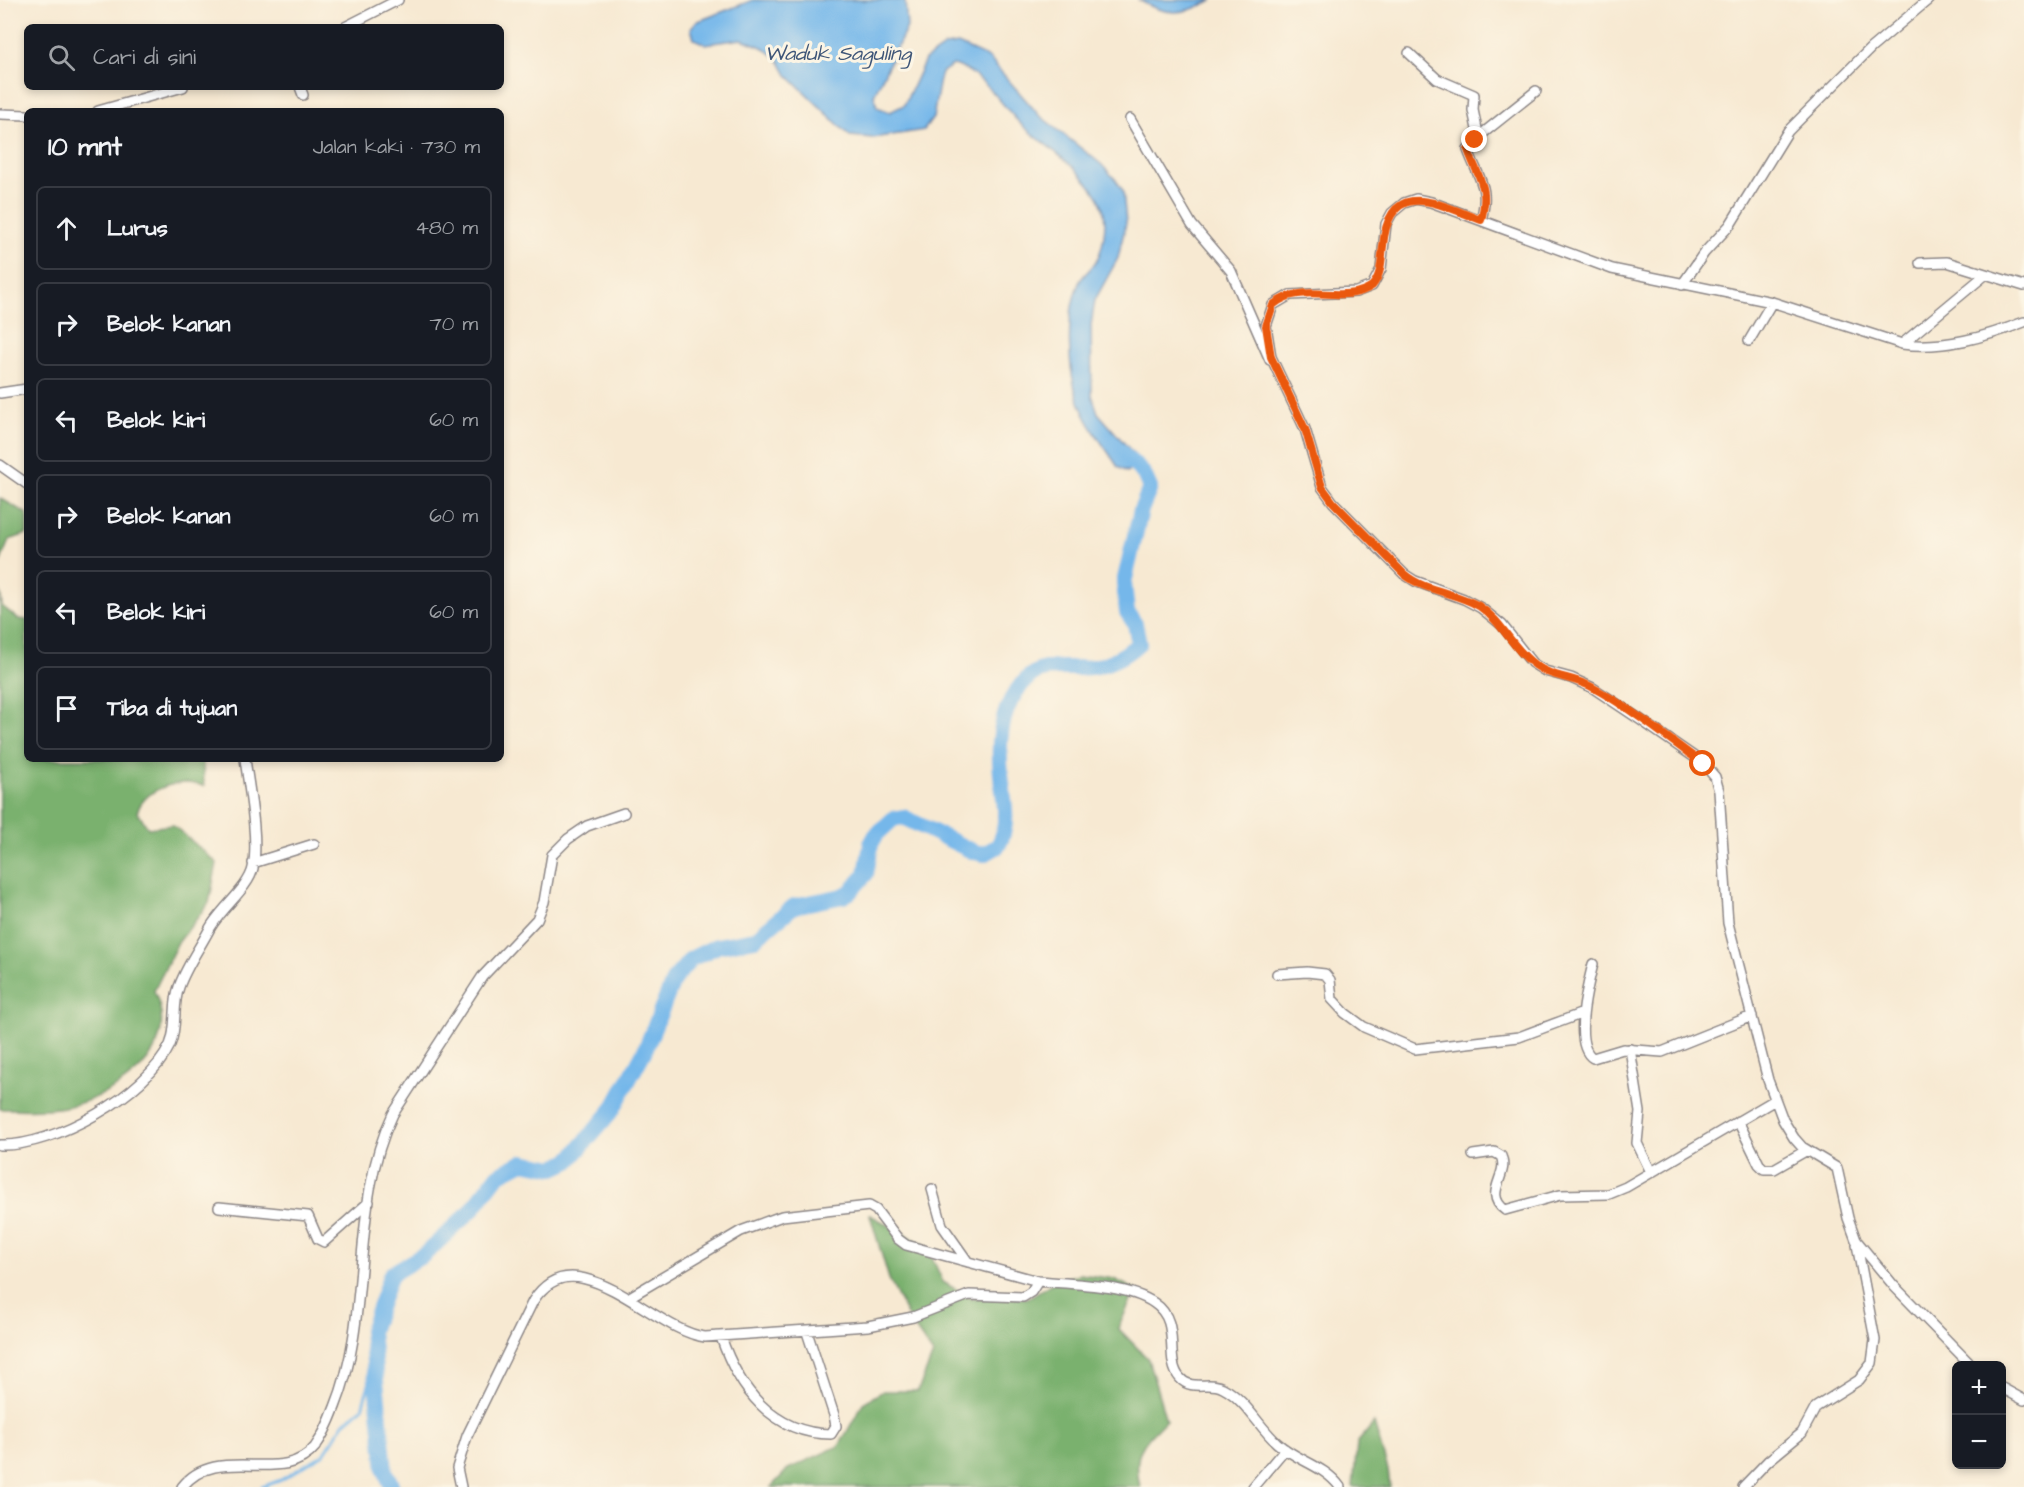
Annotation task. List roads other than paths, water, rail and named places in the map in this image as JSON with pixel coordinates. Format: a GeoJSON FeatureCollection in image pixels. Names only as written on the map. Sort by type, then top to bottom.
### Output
{"type":"FeatureCollection","features":[{"type":"Feature","properties":{"kind":"street"},"geometry":{"type":"LineString","coordinates":[[351,24],[398,0]]}},
{"type":"Feature","properties":{"kind":"street"},"geometry":{"type":"LineString","coordinates":[[1682,285],[1704,253],[1730,225],[1788,131],[1871,48],[1928,0]]}},
{"type":"Feature","properties":{"kind":"street"},"geometry":{"type":"LineString","coordinates":[[1408,53],[1437,79],[1473,94],[1473,110],[1478,133],[1468,150],[1484,184],[1486,201],[1481,220]]}},
{"type":"Feature","properties":{"kind":"street"},"geometry":{"type":"LineString","coordinates":[[109,108],[172,90]]}},
{"type":"Feature","properties":{"kind":"street"},"geometry":{"type":"LineString","coordinates":[[1475,140],[1536,91]]}},
{"type":"Feature","properties":{"kind":"street"},"geometry":{"type":"LineString","coordinates":[[0,114],[24,115]]}},
{"type":"Feature","properties":{"kind":"street"},"geometry":{"type":"LineString","coordinates":[[1130,119],[1192,225],[1231,271],[1262,347],[1276,369],[1302,422],[1325,492],[1404,574],[1414,581],[1464,598],[1481,608],[1502,625],[1532,663],[1545,671],[1571,678],[1593,688],[1690,754],[1712,772],[1719,791],[1728,923],[1775,1100],[1794,1138],[1807,1150],[1837,1168],[1848,1218],[1857,1240],[1875,1340],[1872,1363],[1859,1380],[1816,1407],[1803,1433],[1764,1465],[1743,1487]]}},
{"type":"Feature","properties":{"kind":"street"},"geometry":{"type":"LineString","coordinates":[[1276,369],[1266,326],[1273,305],[1298,293],[1356,292],[1372,286],[1381,269],[1386,224],[1400,206],[1409,200],[1422,200],[1481,220],[1611,269],[1772,302],[1902,344],[1925,346],[1945,344],[1991,334],[2024,322]]}},
{"type":"Feature","properties":{"kind":"street"},"geometry":{"type":"LineString","coordinates":[[1920,263],[1947,262],[2024,286]]}},
{"type":"Feature","properties":{"kind":"street"},"geometry":{"type":"LineString","coordinates":[[1902,344],[1985,275]]}},
{"type":"Feature","properties":{"kind":"street"},"geometry":{"type":"LineString","coordinates":[[1749,341],[1772,302]]}},
{"type":"Feature","properties":{"kind":"street"},"geometry":{"type":"LineString","coordinates":[[0,393],[24,389]]}},
{"type":"Feature","properties":{"kind":"street"},"geometry":{"type":"LineString","coordinates":[[0,465],[24,482]]}},
{"type":"Feature","properties":{"kind":"street"},"geometry":{"type":"LineString","coordinates":[[0,1145],[19,1144],[38,1139],[99,1114],[118,1102],[166,1052],[173,1035],[179,986],[215,919],[250,876],[254,863],[245,762]]}},
{"type":"Feature","properties":{"kind":"street"},"geometry":{"type":"LineString","coordinates":[[182,1487],[198,1472],[211,1467],[281,1465],[294,1462],[307,1455],[319,1441],[348,1375],[360,1303],[369,1202],[384,1139],[393,1114],[482,977],[537,919],[544,902],[552,855],[568,839],[587,826],[624,813]]}},
{"type":"Feature","properties":{"kind":"street"},"geometry":{"type":"LineString","coordinates":[[254,863],[314,844]]}},
{"type":"Feature","properties":{"kind":"street"},"geometry":{"type":"LineString","coordinates":[[1593,964],[1583,1013],[1585,1044],[1590,1057],[1596,1058],[1617,1050],[1630,1049],[1662,1052],[1752,1016]]}},
{"type":"Feature","properties":{"kind":"street"},"geometry":{"type":"LineString","coordinates":[[1277,974],[1307,972],[1325,974],[1330,980],[1334,1001],[1350,1017],[1400,1044],[1420,1050],[1519,1037],[1583,1013]]}},
{"type":"Feature","properties":{"kind":"street"},"geometry":{"type":"LineString","coordinates":[[1630,1049],[1640,1112],[1637,1143],[1651,1172]]}},
{"type":"Feature","properties":{"kind":"street"},"geometry":{"type":"LineString","coordinates":[[1473,1155],[1494,1152],[1501,1156],[1503,1169],[1494,1193],[1500,1206],[1507,1211],[1560,1195],[1609,1194],[1775,1100]]}},
{"type":"Feature","properties":{"kind":"street"},"geometry":{"type":"LineString","coordinates":[[1738,1121],[1759,1164],[1764,1169],[1774,1169],[1807,1150]]}},
{"type":"Feature","properties":{"kind":"street"},"geometry":{"type":"LineString","coordinates":[[932,1189],[942,1225],[968,1262]]}},
{"type":"Feature","properties":{"kind":"street"},"geometry":{"type":"LineString","coordinates":[[219,1207],[308,1216],[318,1239],[324,1242],[369,1202]]}},
{"type":"Feature","properties":{"kind":"street"},"geometry":{"type":"LineString","coordinates":[[628,1298],[758,1223],[782,1216],[855,1206],[875,1208],[895,1235],[906,1245],[1038,1281],[1099,1287],[1136,1295],[1153,1302],[1162,1310],[1170,1326],[1178,1376],[1190,1385],[1215,1385],[1224,1389],[1285,1449],[1319,1467],[1340,1487]]}},
{"type":"Feature","properties":{"kind":"street"},"geometry":{"type":"LineString","coordinates":[[1857,1240],[1894,1286],[1968,1361]]}},
{"type":"Feature","properties":{"kind":"street"},"geometry":{"type":"LineString","coordinates":[[461,1487],[457,1468],[468,1436],[541,1289],[559,1278],[574,1275],[628,1298],[679,1331],[695,1336],[721,1337],[868,1326],[913,1317],[969,1295],[1023,1297],[1031,1292],[1038,1281]]}},
{"type":"Feature","properties":{"kind":"street"},"geometry":{"type":"LineString","coordinates":[[721,1337],[738,1377],[760,1405],[781,1422],[796,1429],[831,1434],[836,1426],[834,1415],[807,1332]]}},
{"type":"Feature","properties":{"kind":"street"},"geometry":{"type":"LineString","coordinates":[[2006,1391],[2024,1400]]}},
{"type":"Feature","properties":{"kind":"street"},"geometry":{"type":"LineString","coordinates":[[1253,1487],[1285,1449]]}},
{"type":"Feature","properties":{"kind":"water","name":"Waduk Saguling"},"geometry":{"type":"Polygon","coordinates":[[[753,0],[905,0],[907,27],[874,95],[877,107],[890,112],[904,105],[925,60],[945,46],[958,44],[989,58],[1039,115],[1101,164],[1116,180],[1123,191],[1126,223],[1118,258],[1095,300],[1091,325],[1092,395],[1098,413],[1133,453],[1136,464],[1127,472],[1118,467],[1085,416],[1073,380],[1070,328],[1074,296],[1079,283],[1099,256],[1104,235],[1103,208],[1090,185],[1069,164],[1024,127],[992,91],[974,75],[953,65],[941,73],[933,118],[924,130],[873,138],[850,136],[787,75],[779,60],[764,48],[742,39],[705,44],[694,39],[691,28],[696,22],[753,0]]]}},
{"type":"Feature","properties":{"kind":"water"},"geometry":{"type":"Polygon","coordinates":[[[1139,0],[1213,0],[1193,9],[1176,12],[1158,9],[1139,0]]]}},
{"type":"Feature","properties":{"kind":"waterway"},"geometry":{"type":"LineString","coordinates":[[392,1487],[385,1470],[371,1331],[391,1274],[425,1254],[471,1211],[498,1175],[523,1162],[554,1168],[569,1161],[613,1109],[645,1050],[674,979],[691,959],[717,946],[755,939],[794,906],[843,896],[850,892],[866,874],[871,844],[876,835],[893,819],[903,817],[974,852],[984,854],[998,846],[1005,819],[1000,761],[1001,734],[1003,721],[1012,698],[1029,677],[1041,670],[1098,666],[1120,657],[1139,643],[1135,624],[1127,612],[1124,583],[1141,510],[1150,488],[1144,474],[1119,450]]}},
{"type":"Feature","properties":{"kind":"waterway"},"geometry":{"type":"LineString","coordinates":[[262,1487],[281,1480],[324,1454],[344,1423],[362,1408],[374,1368]]}}]}
